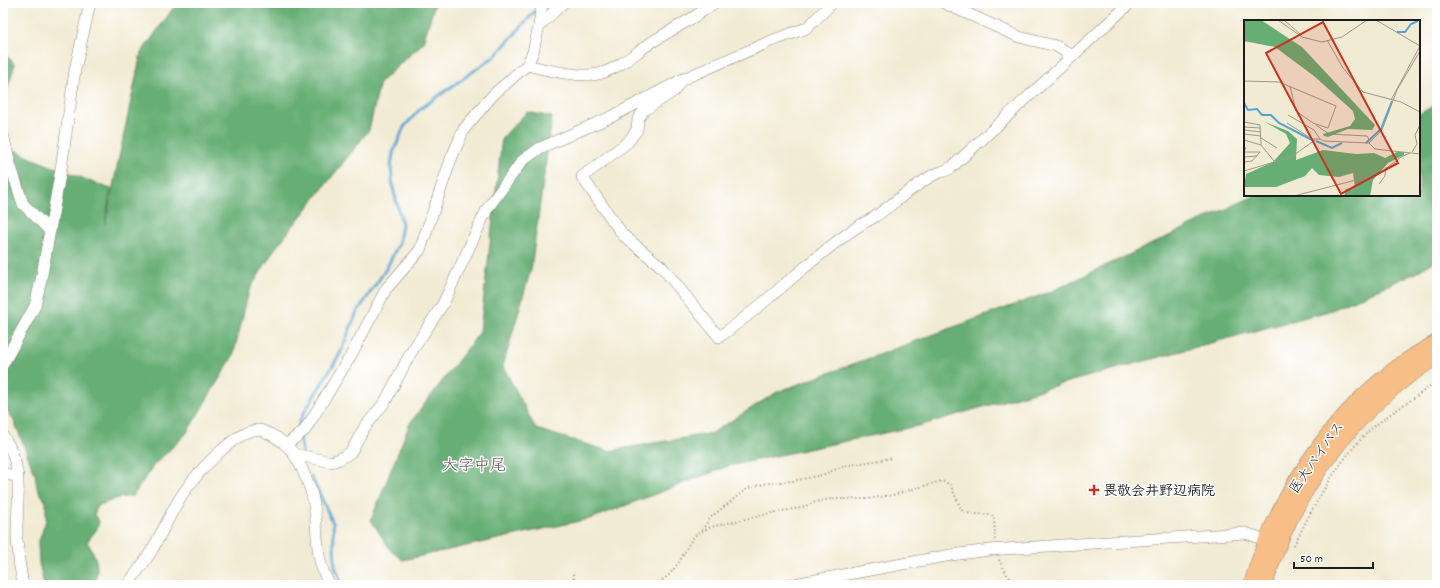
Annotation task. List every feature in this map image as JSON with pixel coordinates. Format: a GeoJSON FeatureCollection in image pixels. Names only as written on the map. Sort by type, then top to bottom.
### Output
{"type":"FeatureCollection","features":[{"type":"Feature","properties":{"kind":"main road","name":"医大バイパス"},"geometry":{"type":"LineString","coordinates":[[1265,585],[1273,542],[1297,480],[1332,430],[1358,402],[1388,375],[1411,357],[1437,342]]}},
{"type":"Feature","properties":{"kind":"main road","name":"医大バイパス"},"geometry":{"type":"LineString","coordinates":[[1251,585],[1273,542],[1342,439],[1370,409],[1404,380],[1437,357]]}},
{"type":"Feature","properties":{"kind":"street"},"geometry":{"type":"LineString","coordinates":[[3,364],[35,306],[50,231],[75,70],[90,3]]}},
{"type":"Feature","properties":{"kind":"street"},"geometry":{"type":"LineString","coordinates":[[287,444],[308,426],[350,357],[386,289],[420,250],[451,159],[464,129],[493,95],[527,65],[533,52],[540,26],[542,3]]}},
{"type":"Feature","properties":{"kind":"street"},"geometry":{"type":"LineString","coordinates":[[540,26],[563,3]]}},
{"type":"Feature","properties":{"kind":"street"},"geometry":{"type":"LineString","coordinates":[[527,65],[543,70],[577,74],[601,74],[623,63],[650,43],[701,13],[714,3]]}},
{"type":"Feature","properties":{"kind":"street"},"geometry":{"type":"LineString","coordinates":[[294,454],[331,462],[340,459],[351,452],[364,428],[385,402],[408,358],[443,304],[487,209],[522,160],[540,148],[613,116],[681,80],[771,41],[807,28],[832,3]]}},
{"type":"Feature","properties":{"kind":"street"},"geometry":{"type":"LineString","coordinates":[[944,3],[1019,37],[1056,46],[1073,56]]}},
{"type":"Feature","properties":{"kind":"street"},"geometry":{"type":"LineString","coordinates":[[681,80],[674,91],[644,110],[638,119],[637,130],[628,142],[582,177],[623,234],[662,268],[720,337],[742,321],[788,281],[857,226],[875,216],[914,186],[933,174],[945,172],[952,168],[1130,3]]}},
{"type":"Feature","properties":{"kind":"street"},"geometry":{"type":"LineString","coordinates":[[3,134],[10,164],[23,204],[50,231]]}},
{"type":"Feature","properties":{"kind":"street"},"geometry":{"type":"LineString","coordinates":[[127,585],[147,558],[182,494],[216,454],[253,430],[262,430],[287,444],[294,454],[310,488],[316,524],[320,567],[330,585]]}},
{"type":"Feature","properties":{"kind":"street"},"geometry":{"type":"LineString","coordinates":[[3,436],[15,458],[18,476],[17,539],[23,585]]}},
{"type":"Feature","properties":{"kind":"street"},"geometry":{"type":"LineString","coordinates":[[3,474],[18,476]]}},
{"type":"Feature","properties":{"kind":"street"},"geometry":{"type":"LineString","coordinates":[[789,585],[951,555],[996,550],[1245,533],[1273,542]]}},
{"type":"Feature","properties":{"kind":"path"},"geometry":{"type":"LineString","coordinates":[[1294,546],[1318,498],[1354,449],[1369,432],[1437,380]]}},
{"type":"Feature","properties":{"kind":"path"},"geometry":{"type":"LineString","coordinates":[[656,585],[670,574],[679,562],[692,539],[702,531],[711,517],[748,488],[768,482],[793,481],[822,475],[844,466],[892,458]]}},
{"type":"Feature","properties":{"kind":"path"},"geometry":{"type":"LineString","coordinates":[[702,531],[770,513],[801,508],[831,499],[867,499],[893,495],[941,481],[950,484],[964,513],[992,515],[994,518],[996,550],[1000,562],[1013,585]]}},
{"type":"Feature","properties":{"kind":"path"},"geometry":{"type":"LineString","coordinates":[[573,574],[575,585]]}},
{"type":"Feature","properties":{"kind":"path"},"geometry":{"type":"LineString","coordinates":[[551,585],[574,581]]}},
{"type":"Feature","properties":{"kind":"green space"},"geometry":{"type":"Polygon","coordinates":[[[177,3],[435,3],[423,43],[380,82],[369,130],[274,250],[249,291],[233,356],[186,434],[153,466],[133,496],[118,498],[97,506],[94,515],[99,521],[97,529],[87,542],[95,557],[97,568],[93,585],[44,585],[39,563],[38,544],[46,520],[46,502],[37,488],[35,474],[14,421],[3,404],[3,144],[33,159],[111,189],[105,224],[141,53],[177,3]]]}},
{"type":"Feature","properties":{"kind":"green space"},"geometry":{"type":"Polygon","coordinates":[[[3,52],[15,64],[3,103],[3,52]]]}},
{"type":"Feature","properties":{"kind":"green space"},"geometry":{"type":"Polygon","coordinates":[[[1437,104],[1437,260],[1415,273],[1332,310],[1064,383],[922,425],[728,466],[593,518],[403,560],[391,551],[371,520],[410,423],[480,332],[502,138],[527,112],[552,117],[531,269],[503,366],[536,429],[609,451],[712,433],[777,392],[1052,291],[1254,196],[1420,196],[1420,113],[1437,104]]]}},
{"type":"Feature","properties":{"kind":"waterway"},"geometry":{"type":"LineString","coordinates":[[299,431],[299,423],[340,354],[356,314],[386,269],[399,243],[402,224],[393,188],[391,167],[393,153],[404,127],[420,109],[495,56],[539,7]]}},
{"type":"Feature","properties":{"kind":"waterway"},"geometry":{"type":"LineString","coordinates":[[300,438],[302,452]]}},
{"type":"Feature","properties":{"kind":"waterway"},"geometry":{"type":"LineString","coordinates":[[311,476],[333,523],[335,566],[342,585]]}},
{"type":"Feature","properties":{"kind":"place","name":"畏敬会井野辺病院"},"geometry":{"type":"Point","coordinates":[1094,490]}},
{"type":"Feature","properties":{"kind":"district","name":"大字中尾"},"geometry":{"type":"Point","coordinates":[474,464]}}]}
